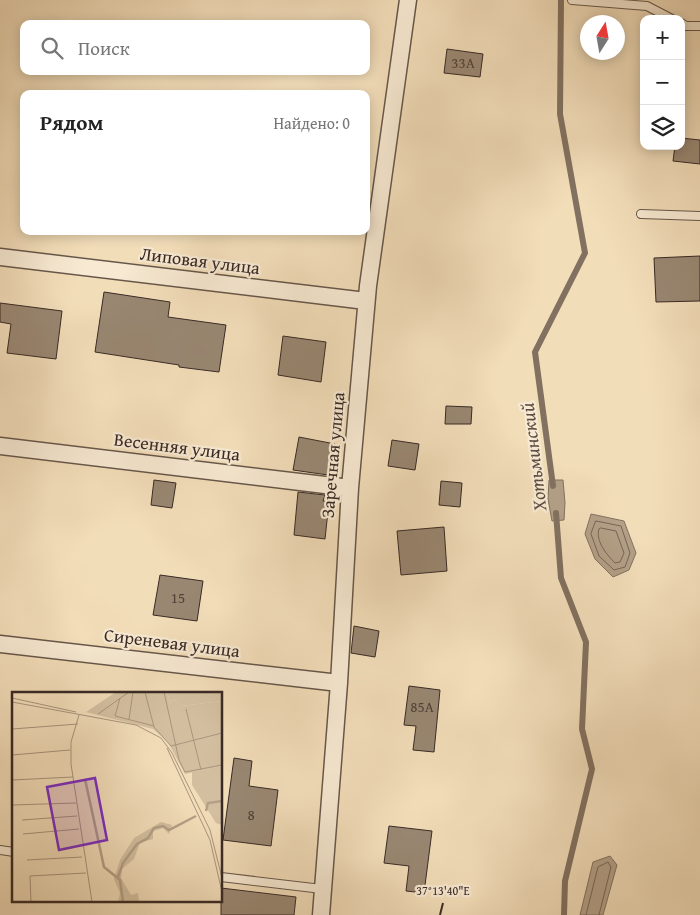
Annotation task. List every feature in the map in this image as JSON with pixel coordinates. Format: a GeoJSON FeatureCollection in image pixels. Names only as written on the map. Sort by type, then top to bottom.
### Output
{"type":"FeatureCollection","features":[{"type":"Feature","properties":{"kind":"street","name":"Заречная улица"},"geometry":{"type":"LineString","coordinates":[[321,915],[339,683],[350,488],[366,302],[408,0]]}},
{"type":"Feature","properties":{"kind":"street","name":"Липовая улица"},"geometry":{"type":"LineString","coordinates":[[0,257],[366,302]]}},
{"type":"Feature","properties":{"kind":"street","name":"Весенняя улица"},"geometry":{"type":"LineString","coordinates":[[0,446],[350,488]]}},
{"type":"Feature","properties":{"kind":"street","name":"Сиреневая улица"},"geometry":{"type":"LineString","coordinates":[[0,644],[339,683]]}},
{"type":"Feature","properties":{"kind":"lane"},"geometry":{"type":"LineString","coordinates":[[572,0],[647,6],[664,15]]}},
{"type":"Feature","properties":{"kind":"lane"},"geometry":{"type":"LineString","coordinates":[[685,25],[700,26]]}},
{"type":"Feature","properties":{"kind":"lane"},"geometry":{"type":"LineString","coordinates":[[641,214],[700,216]]}},
{"type":"Feature","properties":{"kind":"lane"},"geometry":{"type":"LineString","coordinates":[[222,877],[322,889]]}},
{"type":"Feature","properties":{"kind":"water"},"geometry":{"type":"Polygon","coordinates":[[[549,480],[563,480],[564,520],[552,521],[548,499],[549,480]]]}},
{"type":"Feature","properties":{"kind":"water"},"geometry":{"type":"Polygon","coordinates":[[[591,514],[624,521],[636,553],[629,570],[613,577],[595,559],[585,534],[591,514]]]}},
{"type":"Feature","properties":{"kind":"water"},"geometry":{"type":"Polygon","coordinates":[[[610,856],[617,865],[603,915],[580,915],[593,862],[610,856]]]}},
{"type":"Feature","properties":{"kind":"building"},"geometry":{"type":"Polygon","coordinates":[[[447,49],[483,54],[480,77],[444,73],[447,49]]]}},
{"type":"Feature","properties":{"kind":"building"},"geometry":{"type":"Polygon","coordinates":[[[685,138],[700,140],[700,164],[673,161],[674,150],[685,150],[685,138]]]}},
{"type":"Feature","properties":{"kind":"building"},"geometry":{"type":"Polygon","coordinates":[[[700,256],[700,301],[656,302],[654,258],[700,256]]]}},
{"type":"Feature","properties":{"kind":"building"},"geometry":{"type":"Polygon","coordinates":[[[104,292],[170,302],[168,317],[226,325],[219,372],[95,352],[104,292]]]}},
{"type":"Feature","properties":{"kind":"building"},"geometry":{"type":"Polygon","coordinates":[[[0,303],[62,311],[56,359],[7,353],[11,324],[0,322],[0,303]]]}},
{"type":"Feature","properties":{"kind":"building"},"geometry":{"type":"Polygon","coordinates":[[[283,336],[326,342],[321,382],[278,375],[283,336]]]}},
{"type":"Feature","properties":{"kind":"building"},"geometry":{"type":"Polygon","coordinates":[[[446,406],[472,407],[471,424],[445,424],[446,406]]]}},
{"type":"Feature","properties":{"kind":"building"},"geometry":{"type":"Polygon","coordinates":[[[299,437],[335,444],[328,475],[293,470],[299,437]]]}},
{"type":"Feature","properties":{"kind":"building"},"geometry":{"type":"Polygon","coordinates":[[[392,440],[419,444],[415,470],[388,466],[392,440]]]}},
{"type":"Feature","properties":{"kind":"building"},"geometry":{"type":"Polygon","coordinates":[[[154,480],[176,483],[172,508],[151,505],[154,480]]]}},
{"type":"Feature","properties":{"kind":"building"},"geometry":{"type":"Polygon","coordinates":[[[441,481],[462,483],[460,507],[439,505],[441,481]]]}},
{"type":"Feature","properties":{"kind":"building"},"geometry":{"type":"Polygon","coordinates":[[[298,492],[325,495],[323,501],[329,502],[325,539],[294,535],[298,492]]]}},
{"type":"Feature","properties":{"kind":"building"},"geometry":{"type":"Polygon","coordinates":[[[444,527],[447,571],[401,575],[397,531],[444,527]]]}},
{"type":"Feature","properties":{"kind":"building"},"geometry":{"type":"Polygon","coordinates":[[[160,575],[203,581],[197,621],[153,615],[160,575]]]}},
{"type":"Feature","properties":{"kind":"building"},"geometry":{"type":"Polygon","coordinates":[[[354,626],[379,631],[375,657],[351,653],[354,626]]]}},
{"type":"Feature","properties":{"kind":"building"},"geometry":{"type":"Polygon","coordinates":[[[409,686],[440,690],[434,752],[413,750],[416,726],[404,725],[409,686]]]}},
{"type":"Feature","properties":{"kind":"building"},"geometry":{"type":"Polygon","coordinates":[[[234,758],[252,761],[249,786],[278,790],[271,846],[223,840],[234,758]]]}},
{"type":"Feature","properties":{"kind":"building"},"geometry":{"type":"Polygon","coordinates":[[[389,826],[432,831],[424,893],[406,891],[409,866],[384,863],[389,826]]]}},
{"type":"Feature","properties":{"kind":"building"},"geometry":{"type":"Polygon","coordinates":[[[222,888],[296,897],[294,915],[221,915],[222,888]]]}},
{"type":"Feature","properties":{"kind":"waterway","name":"Хотьминский"},"geometry":{"type":"LineString","coordinates":[[553,486],[535,352],[585,253],[560,114],[561,0]]}},
{"type":"Feature","properties":{"kind":"waterway","name":"Хотьминский"},"geometry":{"type":"LineString","coordinates":[[556,513],[561,578],[586,642],[582,729],[592,769],[565,881],[564,915]]}}]}
